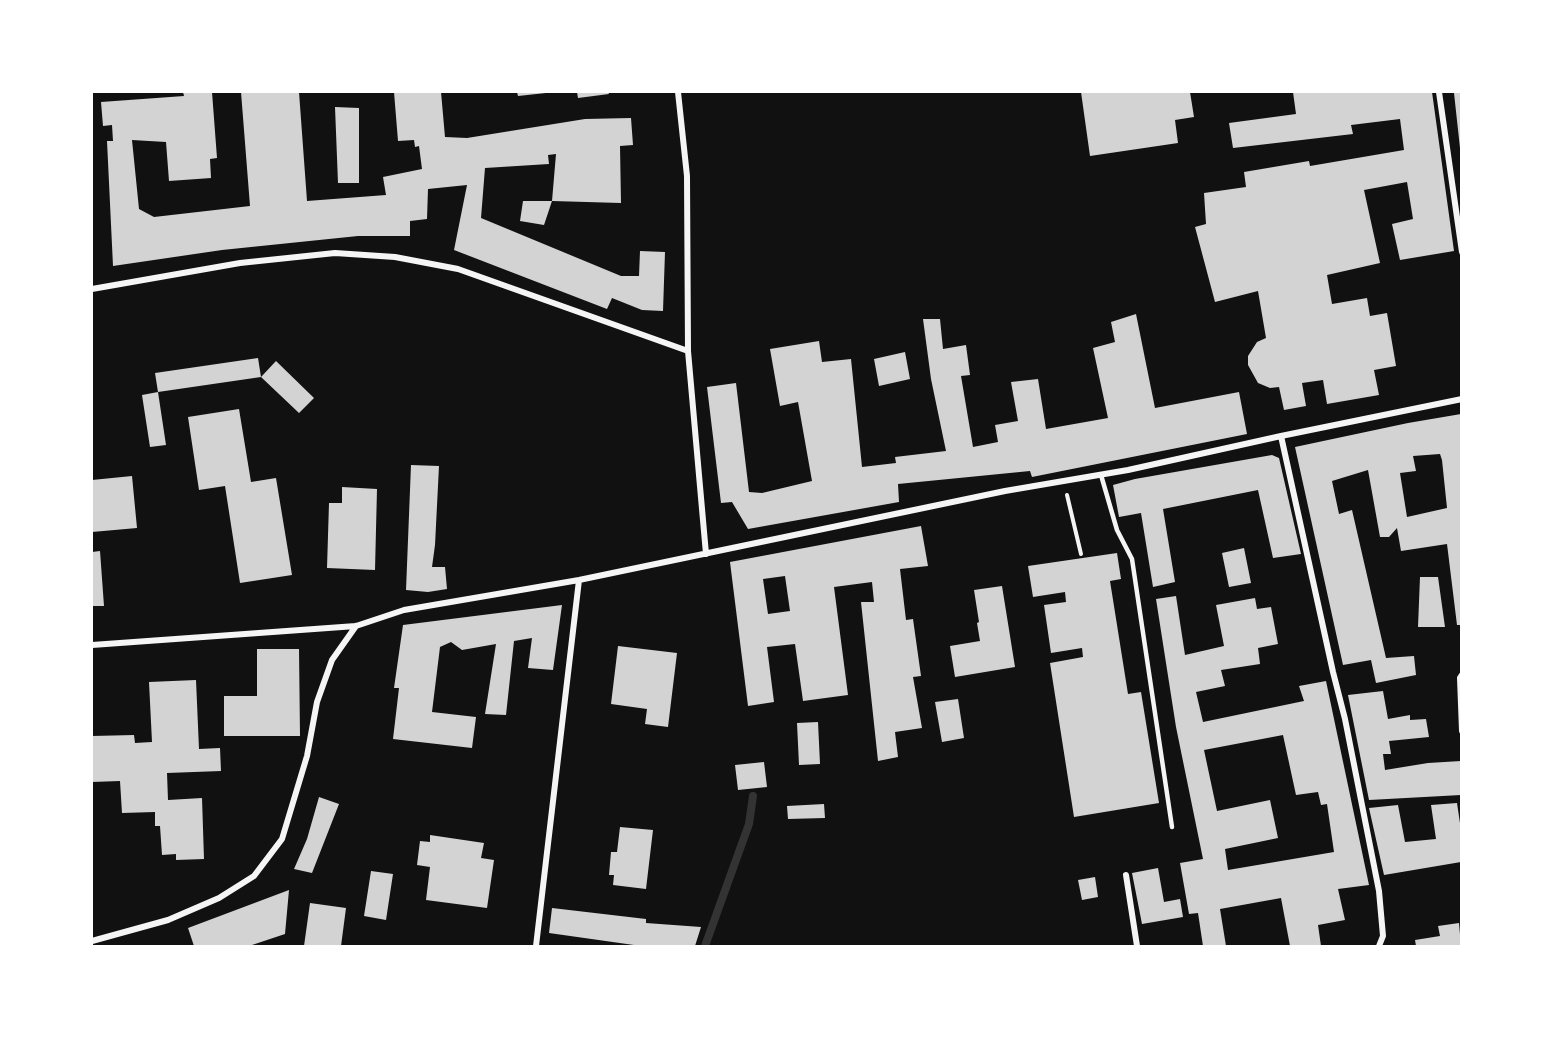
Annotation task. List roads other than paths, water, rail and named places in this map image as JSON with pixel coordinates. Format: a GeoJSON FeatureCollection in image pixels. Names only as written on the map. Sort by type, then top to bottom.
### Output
{"type":"FeatureCollection","features":[{"type":"Feature","properties":{"kind":"street"},"geometry":{"type":"LineString","coordinates":[[678,92],[687,176],[688,351],[706,554]]}},
{"type":"Feature","properties":{"kind":"street"},"geometry":{"type":"LineString","coordinates":[[1439,92],[1461,252]]}},
{"type":"Feature","properties":{"kind":"street"},"geometry":{"type":"LineString","coordinates":[[92,289],[240,263],[335,253],[395,257],[458,269],[688,351]]}},
{"type":"Feature","properties":{"kind":"street"},"geometry":{"type":"LineString","coordinates":[[92,645],[356,626],[404,610],[579,580],[1063,480],[1101,475],[1281,435],[1461,399]]}},
{"type":"Feature","properties":{"kind":"street"},"geometry":{"type":"LineString","coordinates":[[1281,435],[1333,672],[1346,719],[1379,891],[1383,936],[1379,946]]}},
{"type":"Feature","properties":{"kind":"street"},"geometry":{"type":"LineString","coordinates":[[536,946],[579,580]]}},
{"type":"Feature","properties":{"kind":"street"},"geometry":{"type":"LineString","coordinates":[[92,940],[168,920],[219,898],[254,876],[282,838],[307,756],[317,702],[332,660],[356,626]]}},
{"type":"Feature","properties":{"kind":"street"},"geometry":{"type":"LineString","coordinates":[[1461,675],[1461,731]]}},
{"type":"Feature","properties":{"kind":"street"},"geometry":{"type":"LineString","coordinates":[[1126,875],[1137,946]]}},
{"type":"Feature","properties":{"kind":"lane"},"geometry":{"type":"LineString","coordinates":[[1101,475],[1117,530],[1132,559],[1172,827]]}},
{"type":"Feature","properties":{"kind":"waterway"},"geometry":{"type":"LineString","coordinates":[[705,946],[749,824],[753,796]]}}]}
